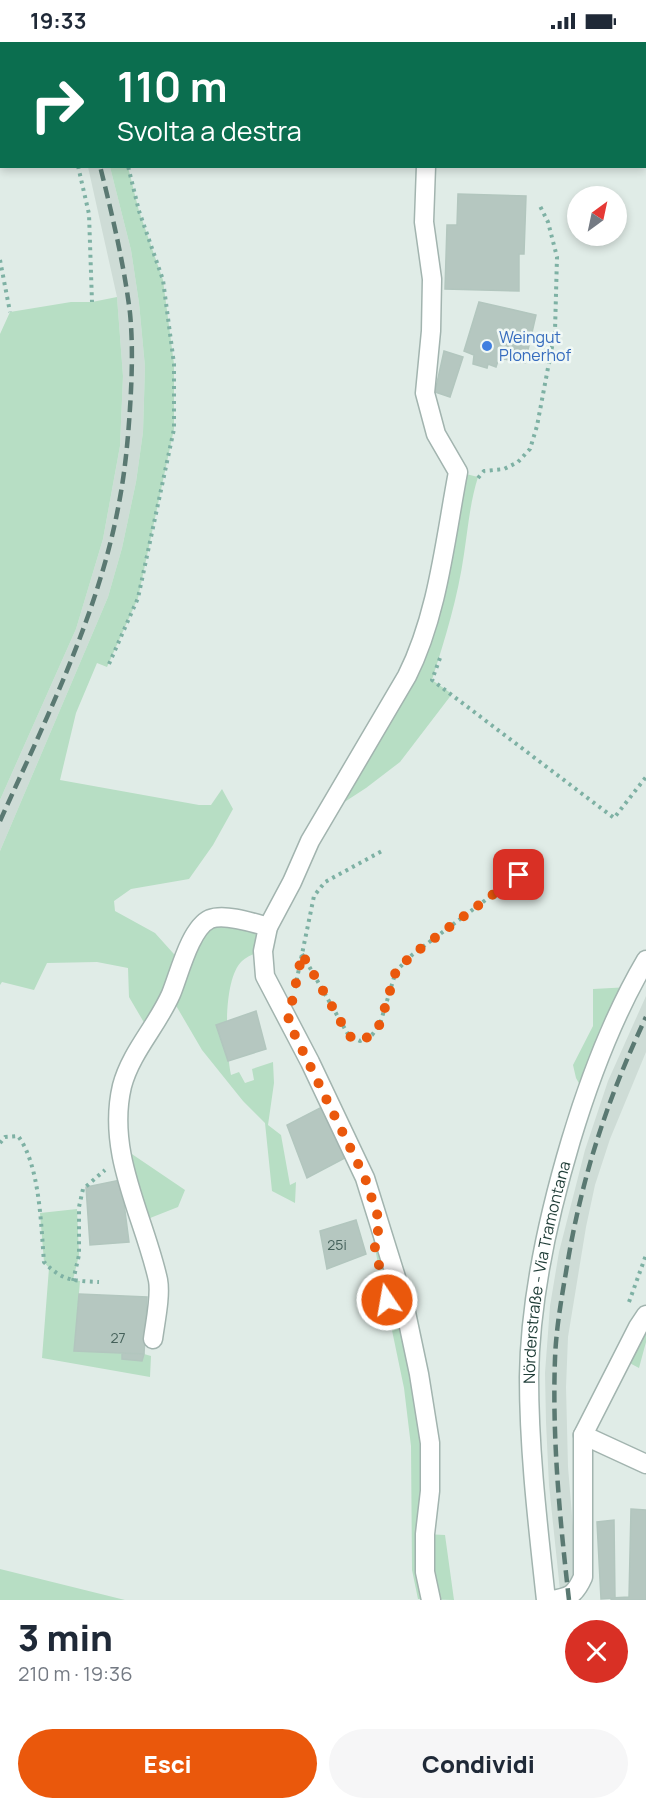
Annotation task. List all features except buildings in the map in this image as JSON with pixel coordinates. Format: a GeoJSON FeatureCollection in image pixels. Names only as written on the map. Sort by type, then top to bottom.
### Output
{"type":"FeatureCollection","features":[{"type":"Feature","properties":{"kind":"street"},"geometry":{"type":"LineString","coordinates":[[426,168],[424,222],[432,279],[431,331],[425,393],[435,434],[458,472],[440,568],[420,651],[310,841],[292,882],[268,927],[263,951],[265,975],[365,1178],[404,1303],[430,1443],[430,1491],[425,1534],[425,1572],[431,1600]]}},
{"type":"Feature","properties":{"kind":"street"},"geometry":{"type":"LineString","coordinates":[[153,1339],[158,1283],[117,1135],[122,1087],[132,1060],[170,996],[189,945],[199,930],[210,919],[230,918],[268,927]]}},
{"type":"Feature","properties":{"kind":"street","name":"Nörderstraße - Via Tramontana"},"geometry":{"type":"LineString","coordinates":[[546,1600],[532,1467],[530,1387],[534,1318],[541,1258],[550,1212],[585,1094],[607,1035],[646,960]]}},
{"type":"Feature","properties":{"kind":"street"},"geometry":{"type":"LineString","coordinates":[[551,1600],[568,1597],[578,1588],[583,1577],[583,1435],[638,1327],[646,1316]]}},
{"type":"Feature","properties":{"kind":"street"},"geometry":{"type":"LineString","coordinates":[[583,1435],[646,1464]]}},
{"type":"Feature","properties":{"kind":"path"},"geometry":{"type":"LineString","coordinates":[[78,168],[89,214],[92,302]]}},
{"type":"Feature","properties":{"kind":"path"},"geometry":{"type":"LineString","coordinates":[[108,664],[138,598],[174,429],[174,364],[163,280],[129,168]]}},
{"type":"Feature","properties":{"kind":"path"},"geometry":{"type":"LineString","coordinates":[[474,488],[478,477],[484,471],[504,469],[518,462],[530,449],[537,426],[555,331],[557,257],[548,222],[539,204]]}},
{"type":"Feature","properties":{"kind":"path"},"geometry":{"type":"LineString","coordinates":[[0,260],[10,312]]}},
{"type":"Feature","properties":{"kind":"path"},"geometry":{"type":"LineString","coordinates":[[441,653],[432,680],[614,818],[646,777]]}},
{"type":"Feature","properties":{"kind":"path"},"geometry":{"type":"LineString","coordinates":[[288,1021],[314,896],[325,882],[382,851]]}},
{"type":"Feature","properties":{"kind":"path"},"geometry":{"type":"LineString","coordinates":[[302,954],[349,1036],[360,1041],[372,1035],[380,1024],[396,971],[412,955],[519,875]]}},
{"type":"Feature","properties":{"kind":"path"},"geometry":{"type":"LineString","coordinates":[[0,1143],[5,1137],[18,1136],[28,1148],[40,1213],[44,1262],[56,1275],[73,1281],[99,1282]]}},
{"type":"Feature","properties":{"kind":"path"},"geometry":{"type":"LineString","coordinates":[[73,1281],[79,1255],[79,1207],[83,1189],[90,1180],[122,1157]]}},
{"type":"Feature","properties":{"kind":"shaded area"},"geometry":{"type":"Polygon","coordinates":[[[88,168],[110,168],[131,250],[145,367],[143,432],[136,482],[122,548],[108,597],[0,851],[0,800],[76,629],[103,539],[120,446],[123,376],[117,297],[88,168]]]}},
{"type":"Feature","properties":{"kind":"shaded area"},"geometry":{"type":"Polygon","coordinates":[[[646,996],[646,1052],[610,1139],[595,1185],[568,1337],[566,1387],[568,1467],[581,1600],[561,1600],[549,1485],[546,1422],[545,1373],[550,1306],[559,1252],[585,1150],[608,1081],[646,996]]]}},
{"type":"Feature","properties":{"kind":"green space"},"geometry":{"type":"Polygon","coordinates":[[[110,168],[128,168],[139,211],[163,280],[174,364],[174,429],[138,598],[107,667],[97,663],[76,713],[60,780],[199,805],[211,805],[222,789],[233,809],[213,845],[189,879],[131,889],[114,901],[115,911],[155,933],[182,963],[210,919],[268,927],[263,951],[242,961],[231,983],[227,1016],[228,1049],[231,1075],[239,1072],[245,1083],[254,1080],[252,1069],[273,1062],[274,1083],[268,1125],[281,1135],[290,1185],[296,1182],[295,1203],[272,1191],[265,1123],[243,1101],[202,1050],[171,997],[149,1031],[129,997],[128,968],[97,962],[47,963],[34,990],[2,982],[0,985],[0,851],[108,597],[122,548],[136,482],[143,432],[145,367],[131,250],[110,168]]]}},
{"type":"Feature","properties":{"kind":"green space"},"geometry":{"type":"Polygon","coordinates":[[[117,297],[123,376],[120,446],[103,539],[76,629],[0,800],[0,334],[10,312],[117,297]]]}},
{"type":"Feature","properties":{"kind":"green space"},"geometry":{"type":"Polygon","coordinates":[[[458,472],[478,477],[471,505],[458,586],[432,680],[452,694],[400,762],[326,814],[407,676],[458,472]]]}},
{"type":"Feature","properties":{"kind":"green space"},"geometry":{"type":"Polygon","coordinates":[[[630,987],[585,1094],[576,1078],[573,1065],[593,1026],[593,989],[630,987]]]}},
{"type":"Feature","properties":{"kind":"green space"},"geometry":{"type":"Polygon","coordinates":[[[120,1146],[185,1190],[178,1207],[140,1222],[120,1146]]]}},
{"type":"Feature","properties":{"kind":"green space"},"geometry":{"type":"Polygon","coordinates":[[[77,1209],[79,1255],[73,1280],[80,1281],[74,1351],[122,1353],[122,1359],[142,1361],[144,1354],[151,1356],[150,1377],[42,1358],[49,1268],[44,1262],[40,1213],[77,1209]]]}},
{"type":"Feature","properties":{"kind":"green space"},"geometry":{"type":"Polygon","coordinates":[[[373,1239],[386,1241],[419,1374],[425,1534],[445,1535],[454,1600],[418,1599],[412,1570],[411,1446],[404,1388],[373,1239]]]}},
{"type":"Feature","properties":{"kind":"green space"},"geometry":{"type":"Polygon","coordinates":[[[646,1315],[646,1342],[639,1368],[622,1359],[646,1315]]]}},
{"type":"Feature","properties":{"kind":"green space"},"geometry":{"type":"Polygon","coordinates":[[[0,1569],[125,1600],[0,1600],[0,1569]]]}},
{"type":"Feature","properties":{"kind":"railway"},"geometry":{"type":"LineString","coordinates":[[0,821],[53,705],[85,625],[110,544],[123,480],[131,396],[131,325],[121,258],[100,168]]}},
{"type":"Feature","properties":{"kind":"railway"},"geometry":{"type":"LineString","coordinates":[[569,1600],[556,1449],[554,1389],[556,1337],[572,1238],[587,1173],[607,1111],[646,1017]]}},
{"type":"Feature","properties":{"kind":"place","name":"Weingut Plonerhof"},"geometry":{"type":"Point","coordinates":[487,346]}},
{"type":"Feature","properties":{"kind":"route"},"geometry":{"type":"LineString","coordinates":[[387,1300],[373,1239],[381,1226],[365,1178],[288,1021],[302,954],[340,1023],[349,1036],[360,1041],[372,1035],[380,1024],[396,971],[412,955],[519,875]]}}]}
